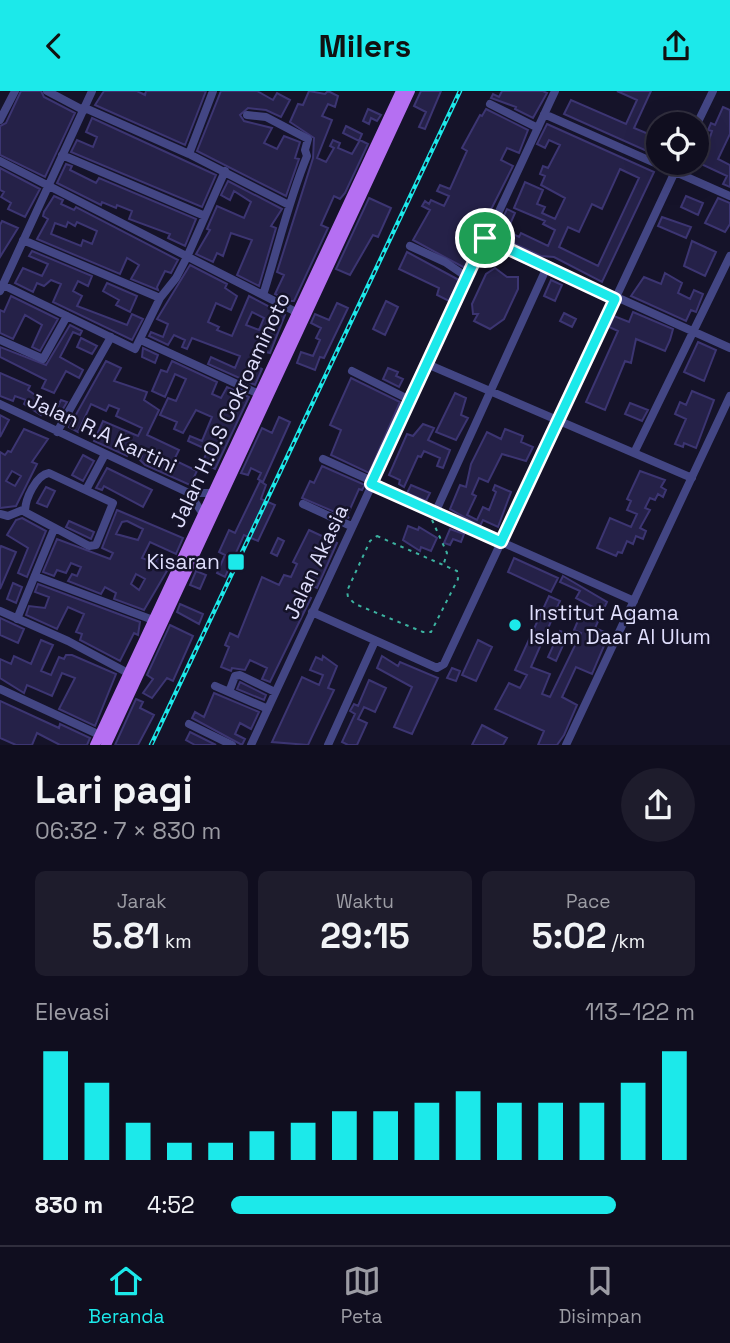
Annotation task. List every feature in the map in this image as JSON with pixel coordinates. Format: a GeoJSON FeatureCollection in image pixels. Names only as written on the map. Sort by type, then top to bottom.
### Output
{"type":"FeatureCollection","features":[{"type":"Feature","properties":{"kind":"main road","name":"Jalan H.O.S Cokroaminoto"},"geometry":{"type":"LineString","coordinates":[[102,741],[128,673],[259,394],[301,315],[401,91]]}},
{"type":"Feature","properties":{"kind":"main road","name":"Jalan H.O.S Cokroaminoto"},"geometry":{"type":"LineString","coordinates":[[102,741],[301,315],[410,91]]}},
{"type":"Feature","properties":{"kind":"street"},"geometry":{"type":"LineString","coordinates":[[0,120],[15,91]]}},
{"type":"Feature","properties":{"kind":"street"},"geometry":{"type":"LineString","coordinates":[[47,91],[189,154],[289,205]]}},
{"type":"Feature","properties":{"kind":"street"},"geometry":{"type":"LineString","coordinates":[[92,91],[1,288],[135,349],[160,298],[176,278],[187,257],[225,171]]}},
{"type":"Feature","properties":{"kind":"street"},"geometry":{"type":"LineString","coordinates":[[189,154],[212,93],[202,91]]}},
{"type":"Feature","properties":{"kind":"street","name":"Jalan Akasia"},"geometry":{"type":"LineString","coordinates":[[254,744],[351,526],[555,91]]}},
{"type":"Feature","properties":{"kind":"street"},"geometry":{"type":"LineString","coordinates":[[703,112],[713,91]]}},
{"type":"Feature","properties":{"kind":"street"},"geometry":{"type":"LineString","coordinates":[[490,104],[538,128]]}},
{"type":"Feature","properties":{"kind":"street"},"geometry":{"type":"LineString","coordinates":[[544,114],[646,155]]}},
{"type":"Feature","properties":{"kind":"street"},"geometry":{"type":"LineString","coordinates":[[247,115],[266,117],[308,138],[305,150],[307,156],[289,205],[263,295]]}},
{"type":"Feature","properties":{"kind":"street"},"geometry":{"type":"LineString","coordinates":[[62,155],[205,216]]}},
{"type":"Feature","properties":{"kind":"street"},"geometry":{"type":"LineString","coordinates":[[0,161],[301,315]]}},
{"type":"Feature","properties":{"kind":"street"},"geometry":{"type":"LineString","coordinates":[[312,612],[437,668],[444,664],[673,175]]}},
{"type":"Feature","properties":{"kind":"street"},"geometry":{"type":"LineString","coordinates":[[692,175],[730,195]]}},
{"type":"Feature","properties":{"kind":"street"},"geometry":{"type":"LineString","coordinates":[[485,238],[615,299],[695,330],[730,348]]}},
{"type":"Feature","properties":{"kind":"street"},"geometry":{"type":"LineString","coordinates":[[23,240],[160,298]]}},
{"type":"Feature","properties":{"kind":"street"},"geometry":{"type":"LineString","coordinates":[[410,246],[445,262],[467,277]]}},
{"type":"Feature","properties":{"kind":"street"},"geometry":{"type":"LineString","coordinates":[[634,453],[730,256]]}},
{"type":"Feature","properties":{"kind":"street"},"geometry":{"type":"LineString","coordinates":[[435,513],[547,267]]}},
{"type":"Feature","properties":{"kind":"street"},"geometry":{"type":"LineString","coordinates":[[0,340],[43,359],[67,316]]}},
{"type":"Feature","properties":{"kind":"street"},"geometry":{"type":"LineString","coordinates":[[57,432],[111,338]]}},
{"type":"Feature","properties":{"kind":"street"},"geometry":{"type":"LineString","coordinates":[[141,340],[259,394]]}},
{"type":"Feature","properties":{"kind":"street"},"geometry":{"type":"LineString","coordinates":[[427,364],[692,478]]}},
{"type":"Feature","properties":{"kind":"street"},"geometry":{"type":"LineString","coordinates":[[352,371],[410,400]]}},
{"type":"Feature","properties":{"kind":"street"},"geometry":{"type":"LineString","coordinates":[[566,744],[730,396]]}},
{"type":"Feature","properties":{"kind":"street","name":"Jalan R.A Kartini"},"geometry":{"type":"LineString","coordinates":[[0,404],[104,456],[189,493]]}},
{"type":"Feature","properties":{"kind":"street"},"geometry":{"type":"LineString","coordinates":[[87,488],[104,456]]}},
{"type":"Feature","properties":{"kind":"street"},"geometry":{"type":"LineString","coordinates":[[323,459],[435,513],[634,601]]}},
{"type":"Feature","properties":{"kind":"street"},"geometry":{"type":"LineString","coordinates":[[0,514],[8,516],[25,509],[39,477],[46,473],[87,488],[113,503],[96,545],[89,546],[28,515],[25,509]]}},
{"type":"Feature","properties":{"kind":"street"},"geometry":{"type":"LineString","coordinates":[[189,493],[213,493]]}},
{"type":"Feature","properties":{"kind":"street"},"geometry":{"type":"LineString","coordinates":[[189,493],[203,514]]}},
{"type":"Feature","properties":{"kind":"street"},"geometry":{"type":"LineString","coordinates":[[303,504],[351,526]]}},
{"type":"Feature","properties":{"kind":"street"},"geometry":{"type":"LineString","coordinates":[[18,619],[54,529]]}},
{"type":"Feature","properties":{"kind":"street"},"geometry":{"type":"LineString","coordinates":[[35,576],[153,620]]}},
{"type":"Feature","properties":{"kind":"street"},"geometry":{"type":"LineString","coordinates":[[0,611],[128,673]]}},
{"type":"Feature","properties":{"kind":"street"},"geometry":{"type":"LineString","coordinates":[[328,744],[375,641]]}},
{"type":"Feature","properties":{"kind":"street"},"geometry":{"type":"LineString","coordinates":[[229,692],[235,676],[240,675],[275,692]]}},
{"type":"Feature","properties":{"kind":"street"},"geometry":{"type":"LineString","coordinates":[[215,686],[268,709]]}},
{"type":"Feature","properties":{"kind":"street"},"geometry":{"type":"LineString","coordinates":[[0,689],[102,741]]}},
{"type":"Feature","properties":{"kind":"street"},"geometry":{"type":"LineString","coordinates":[[189,724],[232,744]]}},
{"type":"Feature","properties":{"kind":"path"},"geometry":{"type":"LineString","coordinates":[[435,513],[432,523],[447,554],[444,563]]}},
{"type":"Feature","properties":{"kind":"path"},"geometry":{"type":"LineString","coordinates":[[373,537],[380,537],[444,563],[457,571],[458,579],[435,629],[428,633],[355,604],[348,597],[347,591],[373,537]]}},
{"type":"Feature","properties":{"kind":"building"},"geometry":{"type":"Polygon","coordinates":[[[21,91],[41,91],[44,97],[75,113],[45,177],[0,155],[0,126],[6,123],[21,91]]]}},
{"type":"Feature","properties":{"kind":"building"},"geometry":{"type":"Polygon","coordinates":[[[104,91],[137,91],[145,95],[146,91],[206,91],[185,145],[95,105],[104,91]]]}},
{"type":"Feature","properties":{"kind":"building"},"geometry":{"type":"Polygon","coordinates":[[[221,91],[257,91],[273,100],[277,93],[290,100],[281,117],[266,110],[248,108],[240,115],[244,121],[272,128],[264,143],[277,149],[284,136],[300,142],[295,158],[299,159],[286,196],[197,151],[221,91]]]}},
{"type":"Feature","properties":{"kind":"building"},"geometry":{"type":"Polygon","coordinates":[[[309,91],[325,94],[328,91],[338,96],[335,107],[328,104],[322,116],[332,120],[317,158],[326,162],[334,148],[330,146],[333,140],[340,143],[338,148],[352,154],[360,140],[368,144],[345,193],[340,199],[334,196],[321,225],[328,228],[294,301],[290,301],[275,294],[284,275],[277,272],[313,158],[314,138],[290,122],[298,104],[303,105],[309,91]]]}},
{"type":"Feature","properties":{"kind":"building"},"geometry":{"type":"Polygon","coordinates":[[[421,91],[441,91],[425,129],[419,127],[426,112],[414,106],[421,91]]]}},
{"type":"Feature","properties":{"kind":"building"},"geometry":{"type":"Polygon","coordinates":[[[502,91],[547,93],[533,118],[515,109],[516,107],[491,98],[493,94],[499,97],[502,91]]]}},
{"type":"Feature","properties":{"kind":"building"},"geometry":{"type":"Polygon","coordinates":[[[617,91],[651,91],[634,128],[646,133],[646,151],[564,114],[571,100],[626,124],[637,100],[617,91]]]}},
{"type":"Feature","properties":{"kind":"building"},"geometry":{"type":"Polygon","coordinates":[[[723,107],[730,110],[730,134],[718,159],[730,165],[730,187],[723,184],[727,176],[709,168],[709,140],[712,131],[709,128],[711,123],[715,125],[723,107]]]}},
{"type":"Feature","properties":{"kind":"building"},"geometry":{"type":"Polygon","coordinates":[[[368,109],[381,115],[377,121],[371,118],[369,124],[363,121],[368,109]]]}},
{"type":"Feature","properties":{"kind":"building"},"geometry":{"type":"Polygon","coordinates":[[[486,109],[528,130],[519,153],[507,148],[501,160],[513,166],[471,249],[465,268],[413,240],[430,210],[422,206],[425,201],[429,204],[431,200],[444,206],[449,196],[437,191],[440,185],[450,189],[467,151],[462,148],[486,109]]]}},
{"type":"Feature","properties":{"kind":"building"},"geometry":{"type":"Polygon","coordinates":[[[92,118],[216,175],[202,207],[71,152],[77,140],[93,147],[97,137],[86,132],[92,118]]]}},
{"type":"Feature","properties":{"kind":"building"},"geometry":{"type":"Polygon","coordinates":[[[547,124],[646,168],[646,175],[653,175],[602,282],[554,257],[541,256],[495,235],[507,209],[515,213],[507,231],[519,237],[521,233],[548,246],[555,230],[543,224],[545,221],[514,208],[525,182],[543,190],[537,204],[545,207],[542,213],[555,219],[565,198],[541,185],[545,176],[540,174],[543,166],[548,168],[560,145],[549,140],[545,148],[537,144],[547,124]],[[620,169],[602,209],[592,204],[579,232],[568,227],[559,247],[598,266],[639,178],[620,169]]]}},
{"type":"Feature","properties":{"kind":"building"},"geometry":{"type":"Polygon","coordinates":[[[346,126],[362,134],[359,141],[343,133],[346,126]]]}},
{"type":"Feature","properties":{"kind":"building"},"geometry":{"type":"Polygon","coordinates":[[[66,164],[72,166],[70,170],[96,183],[99,178],[196,219],[185,246],[168,238],[170,234],[129,219],[132,211],[102,202],[101,205],[57,183],[66,164]]]}},
{"type":"Feature","properties":{"kind":"building"},"geometry":{"type":"Polygon","coordinates":[[[0,168],[40,189],[25,217],[8,209],[11,203],[1,197],[4,192],[0,190],[0,168]]]}},
{"type":"Feature","properties":{"kind":"building"},"geometry":{"type":"Polygon","coordinates":[[[228,181],[282,209],[271,226],[276,228],[259,286],[237,275],[252,240],[231,233],[223,256],[217,253],[213,262],[196,254],[210,230],[207,229],[217,206],[244,218],[251,202],[234,191],[230,200],[221,195],[228,181]]]}},
{"type":"Feature","properties":{"kind":"building"},"geometry":{"type":"Polygon","coordinates":[[[54,196],[63,200],[61,204],[74,210],[76,207],[178,260],[171,273],[165,271],[158,290],[131,279],[139,265],[127,258],[120,274],[37,239],[48,219],[43,216],[54,196]],[[68,222],[66,227],[55,223],[51,234],[81,246],[83,240],[92,244],[97,231],[77,222],[75,226],[68,222]]]}},
{"type":"Feature","properties":{"kind":"building"},"geometry":{"type":"Polygon","coordinates":[[[686,196],[703,203],[698,215],[681,207],[686,196]]]}},
{"type":"Feature","properties":{"kind":"building"},"geometry":{"type":"Polygon","coordinates":[[[369,198],[391,208],[378,237],[373,235],[350,275],[336,269],[369,198]]]}},
{"type":"Feature","properties":{"kind":"building"},"geometry":{"type":"Polygon","coordinates":[[[718,198],[730,203],[730,224],[725,232],[705,223],[718,198]]]}},
{"type":"Feature","properties":{"kind":"building"},"geometry":{"type":"Polygon","coordinates":[[[662,217],[691,227],[686,238],[658,226],[662,217]]]}},
{"type":"Feature","properties":{"kind":"building"},"geometry":{"type":"Polygon","coordinates":[[[2,221],[18,228],[0,257],[0,225],[2,221]]]}},
{"type":"Feature","properties":{"kind":"building"},"geometry":{"type":"Polygon","coordinates":[[[692,241],[716,252],[705,276],[684,266],[692,241]]]}},
{"type":"Feature","properties":{"kind":"building"},"geometry":{"type":"Polygon","coordinates":[[[32,251],[92,276],[88,286],[78,281],[73,291],[82,296],[77,306],[127,325],[132,314],[143,319],[132,340],[53,302],[61,284],[51,280],[44,286],[37,283],[33,292],[15,283],[23,268],[42,276],[48,264],[29,256],[32,251]]]}},
{"type":"Feature","properties":{"kind":"building"},"geometry":{"type":"Polygon","coordinates":[[[407,252],[459,280],[449,301],[437,295],[439,288],[399,269],[407,252]]]}},
{"type":"Feature","properties":{"kind":"building"},"geometry":{"type":"Polygon","coordinates":[[[190,265],[227,284],[225,288],[237,296],[231,310],[216,303],[208,322],[219,327],[217,330],[232,336],[249,296],[285,315],[270,353],[262,351],[256,366],[262,369],[255,385],[208,364],[211,357],[235,368],[240,356],[192,338],[187,349],[182,347],[185,340],[174,335],[168,345],[149,336],[151,332],[163,337],[168,324],[157,319],[190,265]],[[252,312],[246,325],[259,330],[264,318],[252,312]]]}},
{"type":"Feature","properties":{"kind":"building"},"geometry":{"type":"Polygon","coordinates":[[[495,268],[507,277],[518,277],[518,289],[504,319],[490,329],[474,321],[478,314],[473,314],[472,304],[486,274],[495,268]]]}},
{"type":"Feature","properties":{"kind":"building"},"geometry":{"type":"Polygon","coordinates":[[[665,273],[682,283],[678,293],[690,299],[694,290],[703,294],[696,312],[691,310],[686,321],[631,296],[644,277],[661,284],[665,273]]]}},
{"type":"Feature","properties":{"kind":"building"},"geometry":{"type":"Polygon","coordinates":[[[551,280],[562,285],[555,301],[544,296],[551,280]]]}},
{"type":"Feature","properties":{"kind":"building"},"geometry":{"type":"Polygon","coordinates":[[[107,283],[137,296],[130,312],[116,305],[119,300],[103,291],[107,283]]]}},
{"type":"Feature","properties":{"kind":"building"},"geometry":{"type":"Polygon","coordinates":[[[11,296],[58,319],[40,351],[32,347],[42,325],[25,315],[13,339],[0,333],[0,310],[4,312],[11,296]]]}},
{"type":"Feature","properties":{"kind":"building"},"geometry":{"type":"Polygon","coordinates":[[[386,301],[398,307],[385,335],[373,329],[386,301]]]}},
{"type":"Feature","properties":{"kind":"building"},"geometry":{"type":"Polygon","coordinates":[[[337,303],[348,308],[324,358],[320,357],[315,370],[297,363],[301,352],[313,356],[320,340],[316,338],[321,328],[311,323],[315,314],[329,320],[337,303]]]}},
{"type":"Feature","properties":{"kind":"building"},"geometry":{"type":"Polygon","coordinates":[[[633,312],[673,329],[670,340],[665,351],[636,339],[631,363],[625,361],[605,410],[586,402],[618,331],[609,327],[614,316],[629,322],[633,312]]]}},
{"type":"Feature","properties":{"kind":"building"},"geometry":{"type":"Polygon","coordinates":[[[564,313],[576,319],[572,327],[560,321],[564,313]]]}},
{"type":"Feature","properties":{"kind":"building"},"geometry":{"type":"Polygon","coordinates":[[[70,325],[82,331],[80,335],[73,332],[60,357],[83,370],[79,378],[66,371],[54,393],[42,388],[46,380],[0,357],[0,347],[46,365],[70,325]]]}},
{"type":"Feature","properties":{"kind":"building"},"geometry":{"type":"Polygon","coordinates":[[[81,338],[97,346],[92,354],[77,347],[81,338]]]}},
{"type":"Feature","properties":{"kind":"building"},"geometry":{"type":"Polygon","coordinates":[[[698,342],[716,350],[704,381],[684,372],[698,342]]]}},
{"type":"Feature","properties":{"kind":"building"},"geometry":{"type":"Polygon","coordinates":[[[143,348],[158,355],[155,363],[142,357],[143,348]]]}},
{"type":"Feature","properties":{"kind":"building"},"geometry":{"type":"Polygon","coordinates":[[[106,361],[121,368],[114,381],[147,392],[144,400],[159,410],[147,435],[179,450],[174,460],[197,471],[190,485],[145,465],[140,460],[142,456],[129,450],[127,456],[94,441],[103,421],[138,436],[142,428],[116,416],[119,409],[109,405],[106,411],[91,404],[78,432],[69,427],[106,361]]]}},
{"type":"Feature","properties":{"kind":"building"},"geometry":{"type":"Polygon","coordinates":[[[172,361],[217,382],[212,394],[221,398],[227,387],[249,397],[215,469],[202,463],[208,450],[188,441],[190,436],[202,441],[212,417],[196,410],[183,433],[174,429],[177,422],[160,415],[168,398],[176,401],[186,379],[175,374],[165,397],[152,391],[161,370],[167,372],[172,361]]]}},
{"type":"Feature","properties":{"kind":"building"},"geometry":{"type":"Polygon","coordinates":[[[388,368],[398,372],[396,376],[403,379],[399,387],[383,379],[388,368]]]}},
{"type":"Feature","properties":{"kind":"building"},"geometry":{"type":"Polygon","coordinates":[[[0,373],[30,386],[28,390],[48,404],[41,415],[24,404],[26,400],[15,396],[13,401],[0,396],[0,373]]]}},
{"type":"Feature","properties":{"kind":"building"},"geometry":{"type":"Polygon","coordinates":[[[351,378],[400,402],[369,473],[331,455],[341,430],[330,425],[351,378]]]}},
{"type":"Feature","properties":{"kind":"building"},"geometry":{"type":"Polygon","coordinates":[[[692,391],[714,400],[696,448],[684,443],[683,447],[675,444],[686,419],[675,414],[680,402],[686,405],[692,391]]]}},
{"type":"Feature","properties":{"kind":"building"},"geometry":{"type":"Polygon","coordinates":[[[455,393],[466,398],[461,415],[468,418],[456,440],[436,432],[455,393]]]}},
{"type":"Feature","properties":{"kind":"building"},"geometry":{"type":"Polygon","coordinates":[[[61,400],[67,402],[57,419],[52,417],[61,400]]]}},
{"type":"Feature","properties":{"kind":"building"},"geometry":{"type":"Polygon","coordinates":[[[630,403],[648,410],[642,421],[625,414],[630,403]]]}},
{"type":"Feature","properties":{"kind":"building"},"geometry":{"type":"Polygon","coordinates":[[[0,415],[9,420],[0,437],[0,415]]]}},
{"type":"Feature","properties":{"kind":"building"},"geometry":{"type":"Polygon","coordinates":[[[279,417],[290,422],[263,482],[258,479],[261,473],[251,468],[248,475],[241,473],[262,428],[272,433],[279,417]]]}},
{"type":"Feature","properties":{"kind":"building"},"geometry":{"type":"Polygon","coordinates":[[[423,424],[434,428],[428,440],[450,450],[443,468],[437,466],[440,458],[424,451],[421,457],[418,456],[404,487],[399,484],[400,480],[389,475],[407,434],[413,436],[423,424]]]}},
{"type":"Feature","properties":{"kind":"building"},"geometry":{"type":"Polygon","coordinates":[[[24,429],[48,439],[32,462],[37,464],[16,506],[0,508],[0,452],[5,455],[8,451],[11,452],[24,429]],[[12,471],[6,481],[15,486],[21,476],[12,471]]]}},
{"type":"Feature","properties":{"kind":"building"},"geometry":{"type":"Polygon","coordinates":[[[505,429],[523,436],[521,442],[533,447],[526,461],[502,454],[488,482],[479,478],[472,494],[476,496],[467,515],[477,520],[483,507],[489,510],[496,492],[493,490],[495,485],[511,492],[498,527],[483,520],[480,526],[450,509],[460,485],[466,487],[471,464],[487,432],[501,439],[505,429]]]}},
{"type":"Feature","properties":{"kind":"building"},"geometry":{"type":"Polygon","coordinates":[[[83,455],[94,461],[83,481],[72,475],[83,455]]]}},
{"type":"Feature","properties":{"kind":"building"},"geometry":{"type":"Polygon","coordinates":[[[322,466],[365,485],[362,490],[359,489],[347,516],[349,518],[302,498],[310,481],[314,483],[322,466]]]}},
{"type":"Feature","properties":{"kind":"building"},"geometry":{"type":"Polygon","coordinates":[[[107,468],[152,490],[143,507],[104,486],[102,490],[96,488],[107,468]]]}},
{"type":"Feature","properties":{"kind":"building"},"geometry":{"type":"Polygon","coordinates":[[[640,471],[665,480],[661,487],[666,490],[663,497],[658,494],[655,500],[650,498],[645,508],[650,510],[640,528],[646,531],[643,539],[636,536],[633,544],[627,541],[622,553],[618,552],[616,556],[597,548],[610,518],[631,527],[637,514],[627,510],[631,501],[627,499],[640,471]]]}},
{"type":"Feature","properties":{"kind":"building"},"geometry":{"type":"Polygon","coordinates":[[[260,481],[266,485],[261,499],[275,505],[258,541],[244,535],[225,577],[217,573],[225,555],[219,552],[229,530],[235,533],[260,481]]]}},
{"type":"Feature","properties":{"kind":"building"},"geometry":{"type":"Polygon","coordinates":[[[411,485],[430,493],[426,501],[407,493],[411,485]]]}},
{"type":"Feature","properties":{"kind":"building"},"geometry":{"type":"Polygon","coordinates":[[[46,487],[55,491],[47,507],[37,503],[46,487]]]}},
{"type":"Feature","properties":{"kind":"building"},"geometry":{"type":"Polygon","coordinates":[[[117,510],[183,538],[176,554],[150,542],[142,558],[155,563],[157,558],[171,564],[144,610],[114,599],[116,593],[105,587],[101,594],[68,581],[72,574],[77,576],[81,567],[71,563],[66,573],[57,570],[54,576],[43,572],[57,539],[110,559],[113,553],[102,548],[117,510]],[[127,521],[122,522],[116,534],[138,540],[143,529],[127,521]],[[136,574],[131,584],[139,590],[145,579],[136,574]]]}},
{"type":"Feature","properties":{"kind":"building"},"geometry":{"type":"Polygon","coordinates":[[[22,518],[46,531],[27,577],[18,573],[28,548],[7,535],[16,520],[22,518]]]}},
{"type":"Feature","properties":{"kind":"building"},"geometry":{"type":"Polygon","coordinates":[[[69,521],[94,532],[91,539],[66,527],[69,521]]]}},
{"type":"Feature","properties":{"kind":"building"},"geometry":{"type":"Polygon","coordinates":[[[408,526],[418,530],[419,527],[437,538],[431,551],[421,547],[420,551],[403,540],[408,526]]]}},
{"type":"Feature","properties":{"kind":"building"},"geometry":{"type":"Polygon","coordinates":[[[450,529],[464,534],[461,542],[453,539],[450,545],[444,543],[450,529]]]}},
{"type":"Feature","properties":{"kind":"building"},"geometry":{"type":"Polygon","coordinates":[[[309,530],[337,543],[317,588],[303,582],[299,593],[311,598],[270,682],[262,679],[267,668],[250,660],[245,670],[232,668],[231,671],[221,667],[229,647],[225,645],[230,633],[238,637],[262,577],[279,585],[284,575],[291,577],[297,564],[293,562],[309,530]]]}},
{"type":"Feature","properties":{"kind":"building"},"geometry":{"type":"Polygon","coordinates":[[[278,538],[284,541],[277,556],[271,553],[278,538]]]}},
{"type":"Feature","properties":{"kind":"building"},"geometry":{"type":"Polygon","coordinates":[[[1,546],[16,552],[0,589],[0,549],[1,546]]]}},
{"type":"Feature","properties":{"kind":"building"},"geometry":{"type":"Polygon","coordinates":[[[514,558],[558,578],[551,592],[508,572],[514,558]]]}},
{"type":"Feature","properties":{"kind":"building"},"geometry":{"type":"Polygon","coordinates":[[[196,571],[206,575],[200,589],[190,585],[196,571]]]}},
{"type":"Feature","properties":{"kind":"building"},"geometry":{"type":"Polygon","coordinates":[[[563,576],[607,602],[595,628],[609,634],[592,674],[576,667],[562,697],[577,705],[564,735],[557,745],[538,745],[544,731],[495,709],[509,683],[520,688],[527,675],[515,670],[549,596],[560,601],[531,667],[550,674],[542,694],[550,697],[581,633],[574,630],[579,618],[586,621],[593,607],[576,598],[580,591],[560,582],[563,576]]]}},
{"type":"Feature","properties":{"kind":"building"},"geometry":{"type":"Polygon","coordinates":[[[13,583],[22,587],[16,603],[7,599],[13,583]]]}},
{"type":"Feature","properties":{"kind":"building"},"geometry":{"type":"Polygon","coordinates":[[[38,584],[140,622],[138,635],[134,633],[120,661],[80,640],[82,634],[76,632],[84,614],[68,607],[57,629],[26,615],[29,606],[45,608],[49,597],[35,592],[38,584]]]}},
{"type":"Feature","properties":{"kind":"building"},"geometry":{"type":"Polygon","coordinates":[[[180,604],[203,614],[199,624],[177,612],[180,604]]]}},
{"type":"Feature","properties":{"kind":"building"},"geometry":{"type":"Polygon","coordinates":[[[0,618],[24,629],[18,643],[0,635],[0,618]]]}},
{"type":"Feature","properties":{"kind":"building"},"geometry":{"type":"Polygon","coordinates":[[[170,625],[193,636],[173,681],[167,678],[152,698],[143,693],[153,679],[147,675],[170,625]]]}},
{"type":"Feature","properties":{"kind":"building"},"geometry":{"type":"Polygon","coordinates":[[[560,631],[568,634],[556,661],[548,657],[560,631]]]}},
{"type":"Feature","properties":{"kind":"building"},"geometry":{"type":"Polygon","coordinates":[[[41,640],[53,645],[41,671],[51,675],[59,657],[64,659],[66,655],[72,655],[116,674],[95,726],[59,709],[75,678],[62,673],[52,696],[27,685],[24,693],[0,678],[0,659],[11,664],[14,656],[31,664],[41,640]]]}},
{"type":"Feature","properties":{"kind":"building"},"geometry":{"type":"Polygon","coordinates":[[[478,640],[492,647],[476,681],[462,675],[478,640]]]}},
{"type":"Feature","properties":{"kind":"building"},"geometry":{"type":"Polygon","coordinates":[[[323,656],[337,666],[328,688],[334,690],[308,745],[272,742],[302,677],[319,685],[323,675],[310,670],[316,657],[322,660],[323,656]]]}},
{"type":"Feature","properties":{"kind":"building"},"geometry":{"type":"Polygon","coordinates":[[[382,656],[398,666],[400,662],[438,678],[412,734],[394,727],[412,687],[377,668],[382,656]]]}},
{"type":"Feature","properties":{"kind":"building"},"geometry":{"type":"Polygon","coordinates":[[[452,668],[460,671],[456,681],[447,678],[452,668]]]}},
{"type":"Feature","properties":{"kind":"building"},"geometry":{"type":"Polygon","coordinates":[[[369,680],[386,688],[375,712],[364,707],[358,719],[367,723],[357,745],[348,745],[342,742],[355,714],[350,711],[354,704],[358,706],[369,680]]]}},
{"type":"Feature","properties":{"kind":"building"},"geometry":{"type":"Polygon","coordinates":[[[240,682],[266,695],[264,700],[237,689],[240,682]]]}},
{"type":"Feature","properties":{"kind":"building"},"geometry":{"type":"Polygon","coordinates":[[[214,693],[259,712],[251,729],[240,723],[235,734],[245,739],[242,745],[192,718],[195,712],[204,717],[214,693]]]}},
{"type":"Feature","properties":{"kind":"building"},"geometry":{"type":"Polygon","coordinates":[[[136,699],[143,702],[140,708],[154,715],[138,745],[115,745],[136,699]]]}},
{"type":"Feature","properties":{"kind":"building"},"geometry":{"type":"Polygon","coordinates":[[[0,701],[59,728],[60,724],[90,738],[87,745],[60,745],[37,733],[32,745],[16,745],[0,738],[0,701]]]}},
{"type":"Feature","properties":{"kind":"building"},"geometry":{"type":"Polygon","coordinates":[[[482,725],[507,738],[503,745],[472,745],[482,725]]]}},
{"type":"Feature","properties":{"kind":"building"},"geometry":{"type":"Polygon","coordinates":[[[190,732],[216,745],[195,745],[186,740],[190,732]]]}},
{"type":"Feature","properties":{"kind":"railway"},"geometry":{"type":"LineString","coordinates":[[151,745],[460,91]]}},
{"type":"Feature","properties":{"kind":"place","name":"Kisaran"},"geometry":{"type":"Point","coordinates":[236,562]}},
{"type":"Feature","properties":{"kind":"place","name":"Institut Agama Islam Daar Al Ulum"},"geometry":{"type":"Point","coordinates":[515,625]}},
{"type":"Feature","properties":{"kind":"route"},"geometry":{"type":"LineString","coordinates":[[485,238],[615,299],[501,542],[371,484],[485,238]]}}]}
